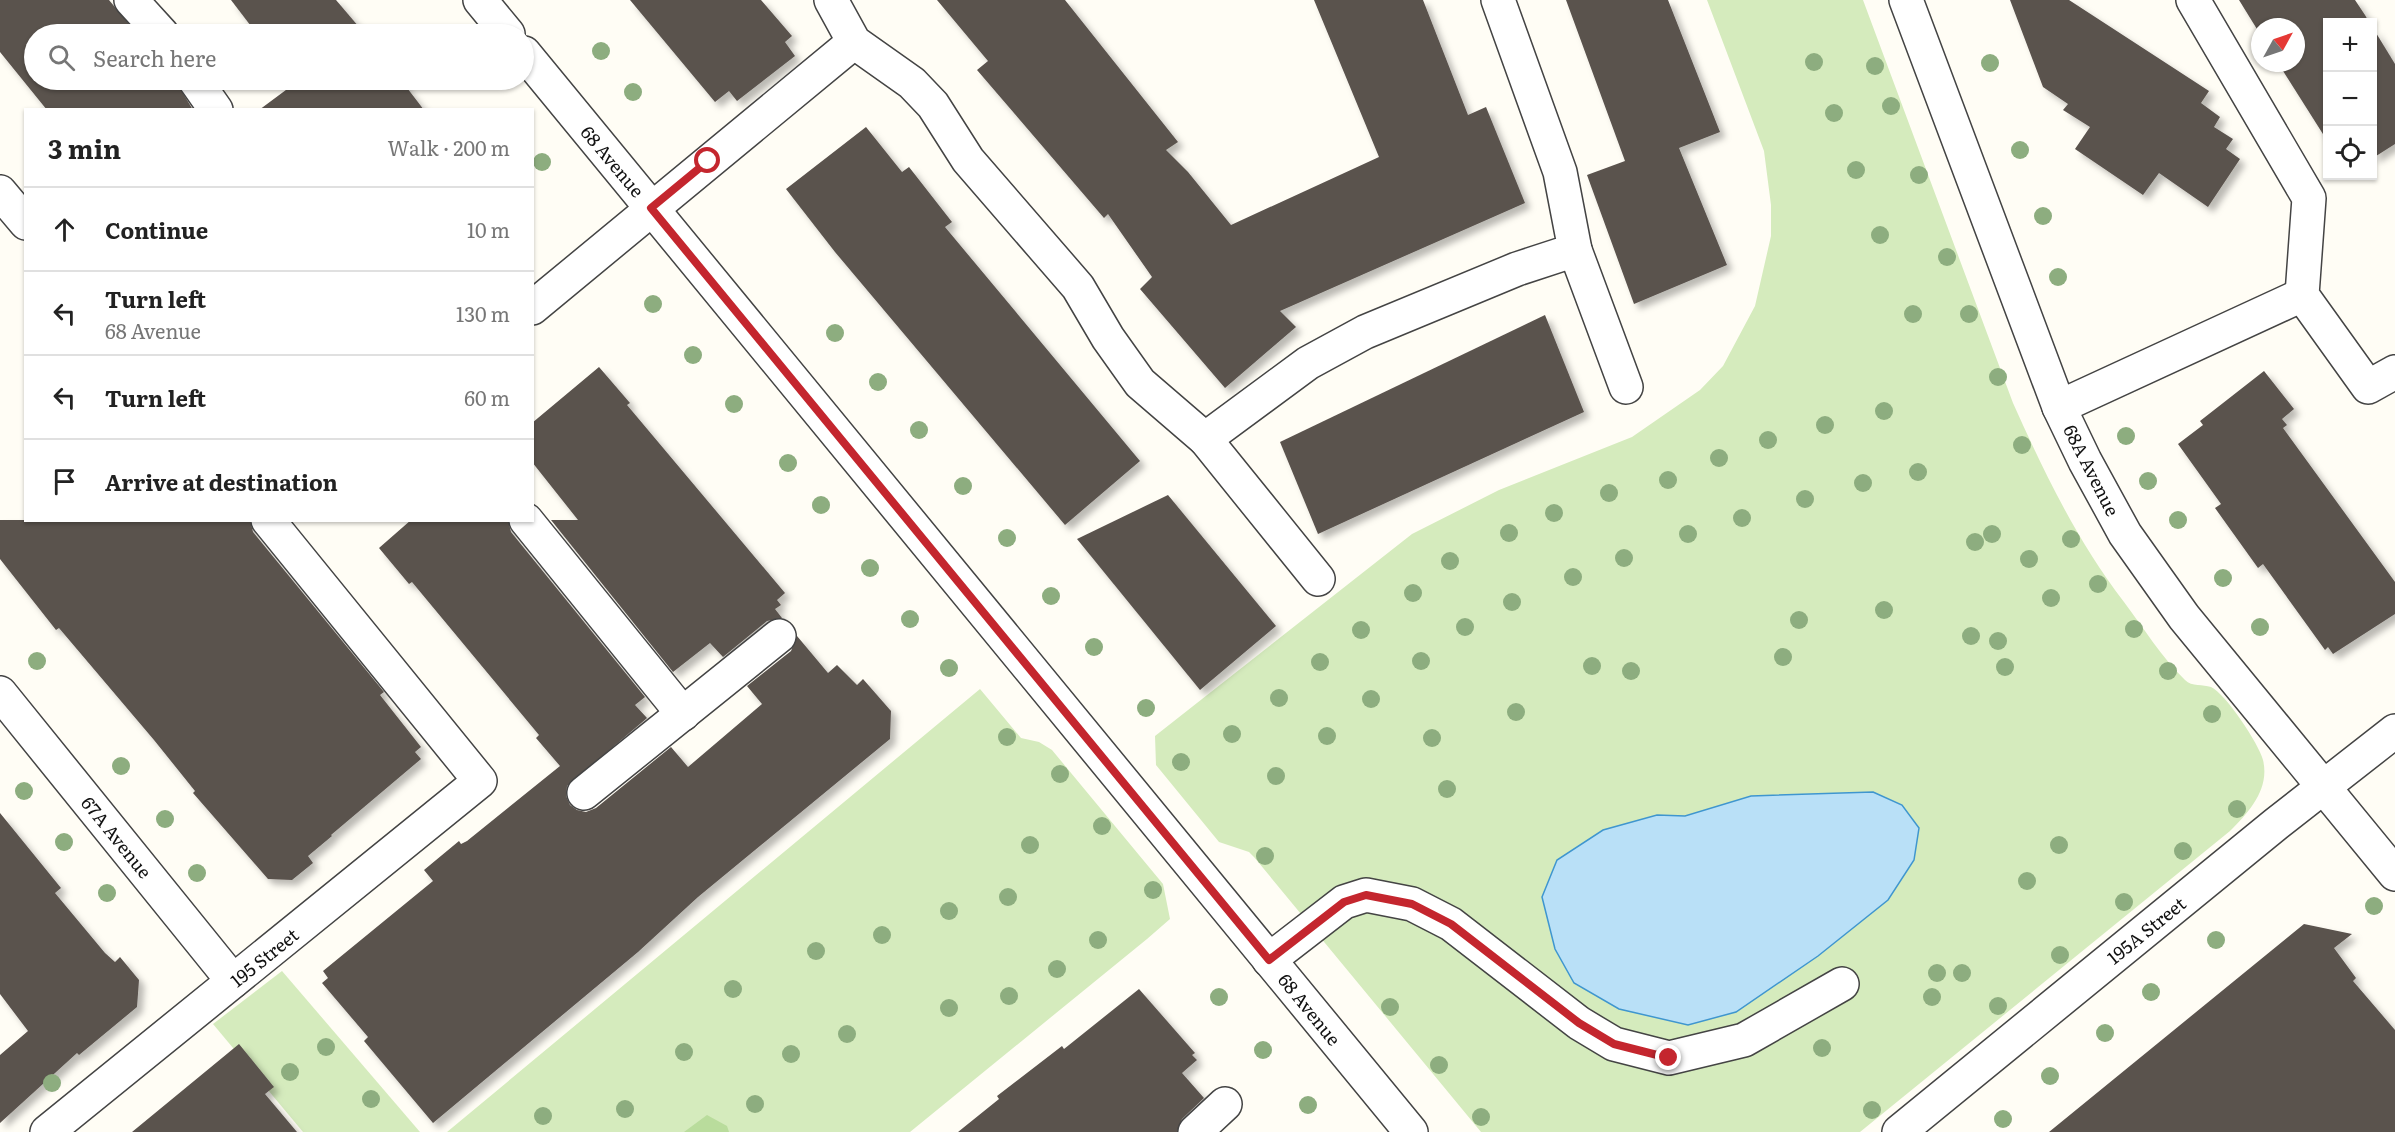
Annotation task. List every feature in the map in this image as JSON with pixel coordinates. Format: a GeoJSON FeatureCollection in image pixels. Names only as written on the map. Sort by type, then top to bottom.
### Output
{"type":"FeatureCollection","features":[{"type":"Feature","properties":{"kind":"street"},"geometry":{"type":"LineString","coordinates":[[131,0],[153,24]]}},
{"type":"Feature","properties":{"kind":"street"},"geometry":{"type":"LineString","coordinates":[[480,0],[500,24]]}},
{"type":"Feature","properties":{"kind":"street"},"geometry":{"type":"LineString","coordinates":[[831,0],[855,42],[912,83],[933,105],[968,160],[1078,287],[1108,338],[1140,383],[1205,439],[1318,579]]}},
{"type":"Feature","properties":{"kind":"street"},"geometry":{"type":"LineString","coordinates":[[1498,0],[1560,172],[1575,250],[1626,387]]}},
{"type":"Feature","properties":{"kind":"street","name":"68A Avenue"},"geometry":{"type":"LineString","coordinates":[[1906,0],[2060,407],[2085,461],[2125,534],[2184,617],[2395,874]]}},
{"type":"Feature","properties":{"kind":"street"},"geometry":{"type":"LineString","coordinates":[[2193,0],[2308,198],[2302,295],[2368,387],[2395,372]]}},
{"type":"Feature","properties":{"kind":"street"},"geometry":{"type":"LineString","coordinates":[[534,306],[855,42]]}},
{"type":"Feature","properties":{"kind":"street","name":"68 Avenue"},"geometry":{"type":"LineString","coordinates":[[534,65],[1411,1132]]}},
{"type":"Feature","properties":{"kind":"street"},"geometry":{"type":"LineString","coordinates":[[202,90],[215,108]]}},
{"type":"Feature","properties":{"kind":"street"},"geometry":{"type":"LineString","coordinates":[[0,192],[24,221]]}},
{"type":"Feature","properties":{"kind":"street"},"geometry":{"type":"LineString","coordinates":[[1205,439],[1308,363],[1365,332],[1517,269],[1575,250]]}},
{"type":"Feature","properties":{"kind":"street"},"geometry":{"type":"LineString","coordinates":[[2060,407],[2302,295]]}},
{"type":"Feature","properties":{"kind":"street","name":"195 Street"},"geometry":{"type":"LineString","coordinates":[[47,1132],[480,781],[270,522]]}},
{"type":"Feature","properties":{"kind":"street"},"geometry":{"type":"LineString","coordinates":[[528,522],[683,714]]}},
{"type":"Feature","properties":{"kind":"street"},"geometry":{"type":"LineString","coordinates":[[584,793],[779,636]]}},
{"type":"Feature","properties":{"kind":"street","name":"67A Avenue"},"geometry":{"type":"LineString","coordinates":[[0,693],[233,981]]}},
{"type":"Feature","properties":{"kind":"street","name":"195A Street"},"geometry":{"type":"LineString","coordinates":[[1899,1132],[2395,731]]}},
{"type":"Feature","properties":{"kind":"street"},"geometry":{"type":"LineString","coordinates":[[1269,960],[1344,902],[1366,895],[1412,904],[1451,924],[1579,1023],[1614,1044],[1669,1058],[1744,1040],[1842,984]]}},
{"type":"Feature","properties":{"kind":"street"},"geometry":{"type":"LineString","coordinates":[[1195,1132],[1225,1104]]}},
{"type":"Feature","properties":{"kind":"green space"},"geometry":{"type":"Polygon","coordinates":[[[1707,0],[1863,0],[2013,403],[2049,480],[2091,555],[2161,652],[2188,682],[2211,687],[2217,691],[2241,720],[2263,760],[2263,781],[2261,790],[2251,808],[2230,831],[1860,1132],[1481,1132],[1254,857],[1249,852],[1219,842],[1156,765],[1155,736],[1412,534],[1499,490],[1632,437],[1700,390],[1723,366],[1755,306],[1771,236],[1771,205],[1764,151],[1707,0]]]}},
{"type":"Feature","properties":{"kind":"green space"},"geometry":{"type":"Polygon","coordinates":[[[980,689],[1021,738],[1039,742],[1052,750],[1163,884],[1170,919],[1147,939],[910,1132],[447,1132],[980,689]]]}},
{"type":"Feature","properties":{"kind":"green space"},"geometry":{"type":"Polygon","coordinates":[[[282,971],[420,1132],[303,1132],[213,1024],[282,971]]]}},
{"type":"Feature","properties":{"kind":"green space"},"geometry":{"type":"Polygon","coordinates":[[[707,1115],[727,1126],[729,1132],[684,1132],[707,1115]]]}},
{"type":"Feature","properties":{"kind":"water"},"geometry":{"type":"Polygon","coordinates":[[[1873,792],[1902,805],[1919,828],[1914,860],[1888,900],[1818,956],[1736,1012],[1688,1025],[1619,1009],[1574,983],[1555,949],[1542,897],[1557,860],[1603,830],[1657,815],[1685,816],[1751,796],[1873,792]]]}},
{"type":"Feature","properties":{"kind":"building"},"geometry":{"type":"Polygon","coordinates":[[[0,0],[109,0],[129,24],[24,24],[24,82],[0,52],[0,0]]]}},
{"type":"Feature","properties":{"kind":"building"},"geometry":{"type":"Polygon","coordinates":[[[231,0],[336,0],[356,24],[249,24],[231,0]]]}},
{"type":"Feature","properties":{"kind":"building"},"geometry":{"type":"Polygon","coordinates":[[[630,0],[761,0],[792,36],[785,42],[795,56],[737,101],[729,91],[715,102],[630,0]]]}},
{"type":"Feature","properties":{"kind":"building"},"geometry":{"type":"Polygon","coordinates":[[[937,0],[1065,0],[1178,142],[1166,150],[1188,172],[1231,225],[1379,157],[1314,0],[1423,0],[1468,115],[1486,107],[1525,203],[1280,311],[1296,327],[1225,388],[1140,289],[1152,277],[1108,214],[1104,218],[977,70],[988,61],[937,0]]]}},
{"type":"Feature","properties":{"kind":"building"},"geometry":{"type":"Polygon","coordinates":[[[1566,0],[1668,0],[1720,132],[1679,148],[1727,265],[1634,304],[1587,175],[1625,161],[1566,0]]]}},
{"type":"Feature","properties":{"kind":"building"},"geometry":{"type":"Polygon","coordinates":[[[2010,0],[2069,0],[2209,91],[2201,103],[2220,117],[2214,127],[2233,139],[2226,149],[2240,159],[2208,207],[2159,173],[2143,195],[2075,149],[2090,127],[2063,110],[2068,104],[2043,87],[2010,0]]]}},
{"type":"Feature","properties":{"kind":"building"},"geometry":{"type":"Polygon","coordinates":[[[2239,0],[2355,0],[2365,15],[2367,18],[2323,18],[2323,134],[2284,72],[2305,72],[2305,18],[2251,19],[2239,0]]]}},
{"type":"Feature","properties":{"kind":"building"},"geometry":{"type":"Polygon","coordinates":[[[2377,35],[2395,64],[2395,144],[2377,155],[2377,35]]]}},
{"type":"Feature","properties":{"kind":"building"},"geometry":{"type":"Polygon","coordinates":[[[31,90],[181,90],[192,108],[45,108],[31,90]]]}},
{"type":"Feature","properties":{"kind":"building"},"geometry":{"type":"Polygon","coordinates":[[[286,90],[409,90],[422,108],[262,108],[286,90]]]}},
{"type":"Feature","properties":{"kind":"building"},"geometry":{"type":"Polygon","coordinates":[[[866,127],[902,172],[909,167],[952,222],[945,227],[1140,461],[1065,525],[835,252],[786,189],[866,127]]]}},
{"type":"Feature","properties":{"kind":"building"},"geometry":{"type":"Polygon","coordinates":[[[1545,315],[1584,412],[1318,534],[1280,442],[1545,315]]]}},
{"type":"Feature","properties":{"kind":"building"},"geometry":{"type":"Polygon","coordinates":[[[599,367],[630,403],[627,405],[785,593],[777,600],[781,605],[775,609],[782,618],[767,621],[723,657],[710,643],[673,672],[551,520],[578,520],[534,465],[534,421],[599,367]]]}},
{"type":"Feature","properties":{"kind":"building"},"geometry":{"type":"Polygon","coordinates":[[[2264,371],[2294,409],[2282,419],[2287,425],[2283,428],[2395,582],[2395,614],[2333,654],[2328,647],[2325,650],[2263,564],[2258,568],[2215,508],[2221,504],[2178,444],[2203,425],[2200,421],[2264,371]]]}},
{"type":"Feature","properties":{"kind":"building"},"geometry":{"type":"Polygon","coordinates":[[[1168,495],[1276,626],[1200,690],[1077,539],[1168,495]]]}},
{"type":"Feature","properties":{"kind":"building"},"geometry":{"type":"Polygon","coordinates":[[[0,520],[24,520],[24,522],[250,522],[253,532],[384,692],[380,695],[421,747],[415,752],[421,759],[308,856],[313,863],[292,880],[268,879],[193,793],[195,791],[154,740],[59,628],[56,630],[0,559],[0,520]]]}},
{"type":"Feature","properties":{"kind":"building"},"geometry":{"type":"Polygon","coordinates":[[[409,522],[508,522],[511,532],[645,697],[635,705],[647,718],[567,786],[566,796],[570,805],[577,810],[586,812],[596,808],[671,747],[688,767],[762,704],[747,686],[791,651],[797,636],[828,673],[837,665],[857,685],[863,679],[891,711],[890,739],[698,897],[638,952],[433,1123],[364,1041],[368,1037],[322,983],[328,978],[323,971],[433,881],[424,870],[459,841],[461,844],[467,841],[560,766],[536,738],[539,735],[412,582],[409,584],[379,548],[409,522]]]}},
{"type":"Feature","properties":{"kind":"building"},"geometry":{"type":"Polygon","coordinates":[[[0,813],[61,888],[55,893],[105,953],[115,962],[120,957],[139,980],[137,1007],[79,1055],[77,1053],[0,1123],[0,1055],[28,1031],[0,994],[0,813]]]}},
{"type":"Feature","properties":{"kind":"building"},"geometry":{"type":"Polygon","coordinates":[[[2304,924],[2352,934],[2334,948],[2356,978],[2353,981],[2395,1030],[2395,1132],[2049,1132],[2304,924]]]}},
{"type":"Feature","properties":{"kind":"building"},"geometry":{"type":"Polygon","coordinates":[[[1139,989],[1195,1053],[1192,1055],[1197,1060],[1182,1073],[1204,1098],[1182,1119],[1177,1132],[958,1132],[999,1099],[997,1096],[1062,1046],[1064,1049],[1139,989]]]}},
{"type":"Feature","properties":{"kind":"building"},"geometry":{"type":"Polygon","coordinates":[[[239,1044],[274,1087],[265,1094],[297,1132],[132,1132],[239,1044]]]}},
{"type":"Feature","properties":{"kind":"route"},"geometry":{"type":"LineString","coordinates":[[708,161],[651,208],[1164,829],[1269,960],[1344,902],[1366,895],[1412,904],[1451,924],[1579,1023],[1614,1044],[1669,1058]]}}]}
